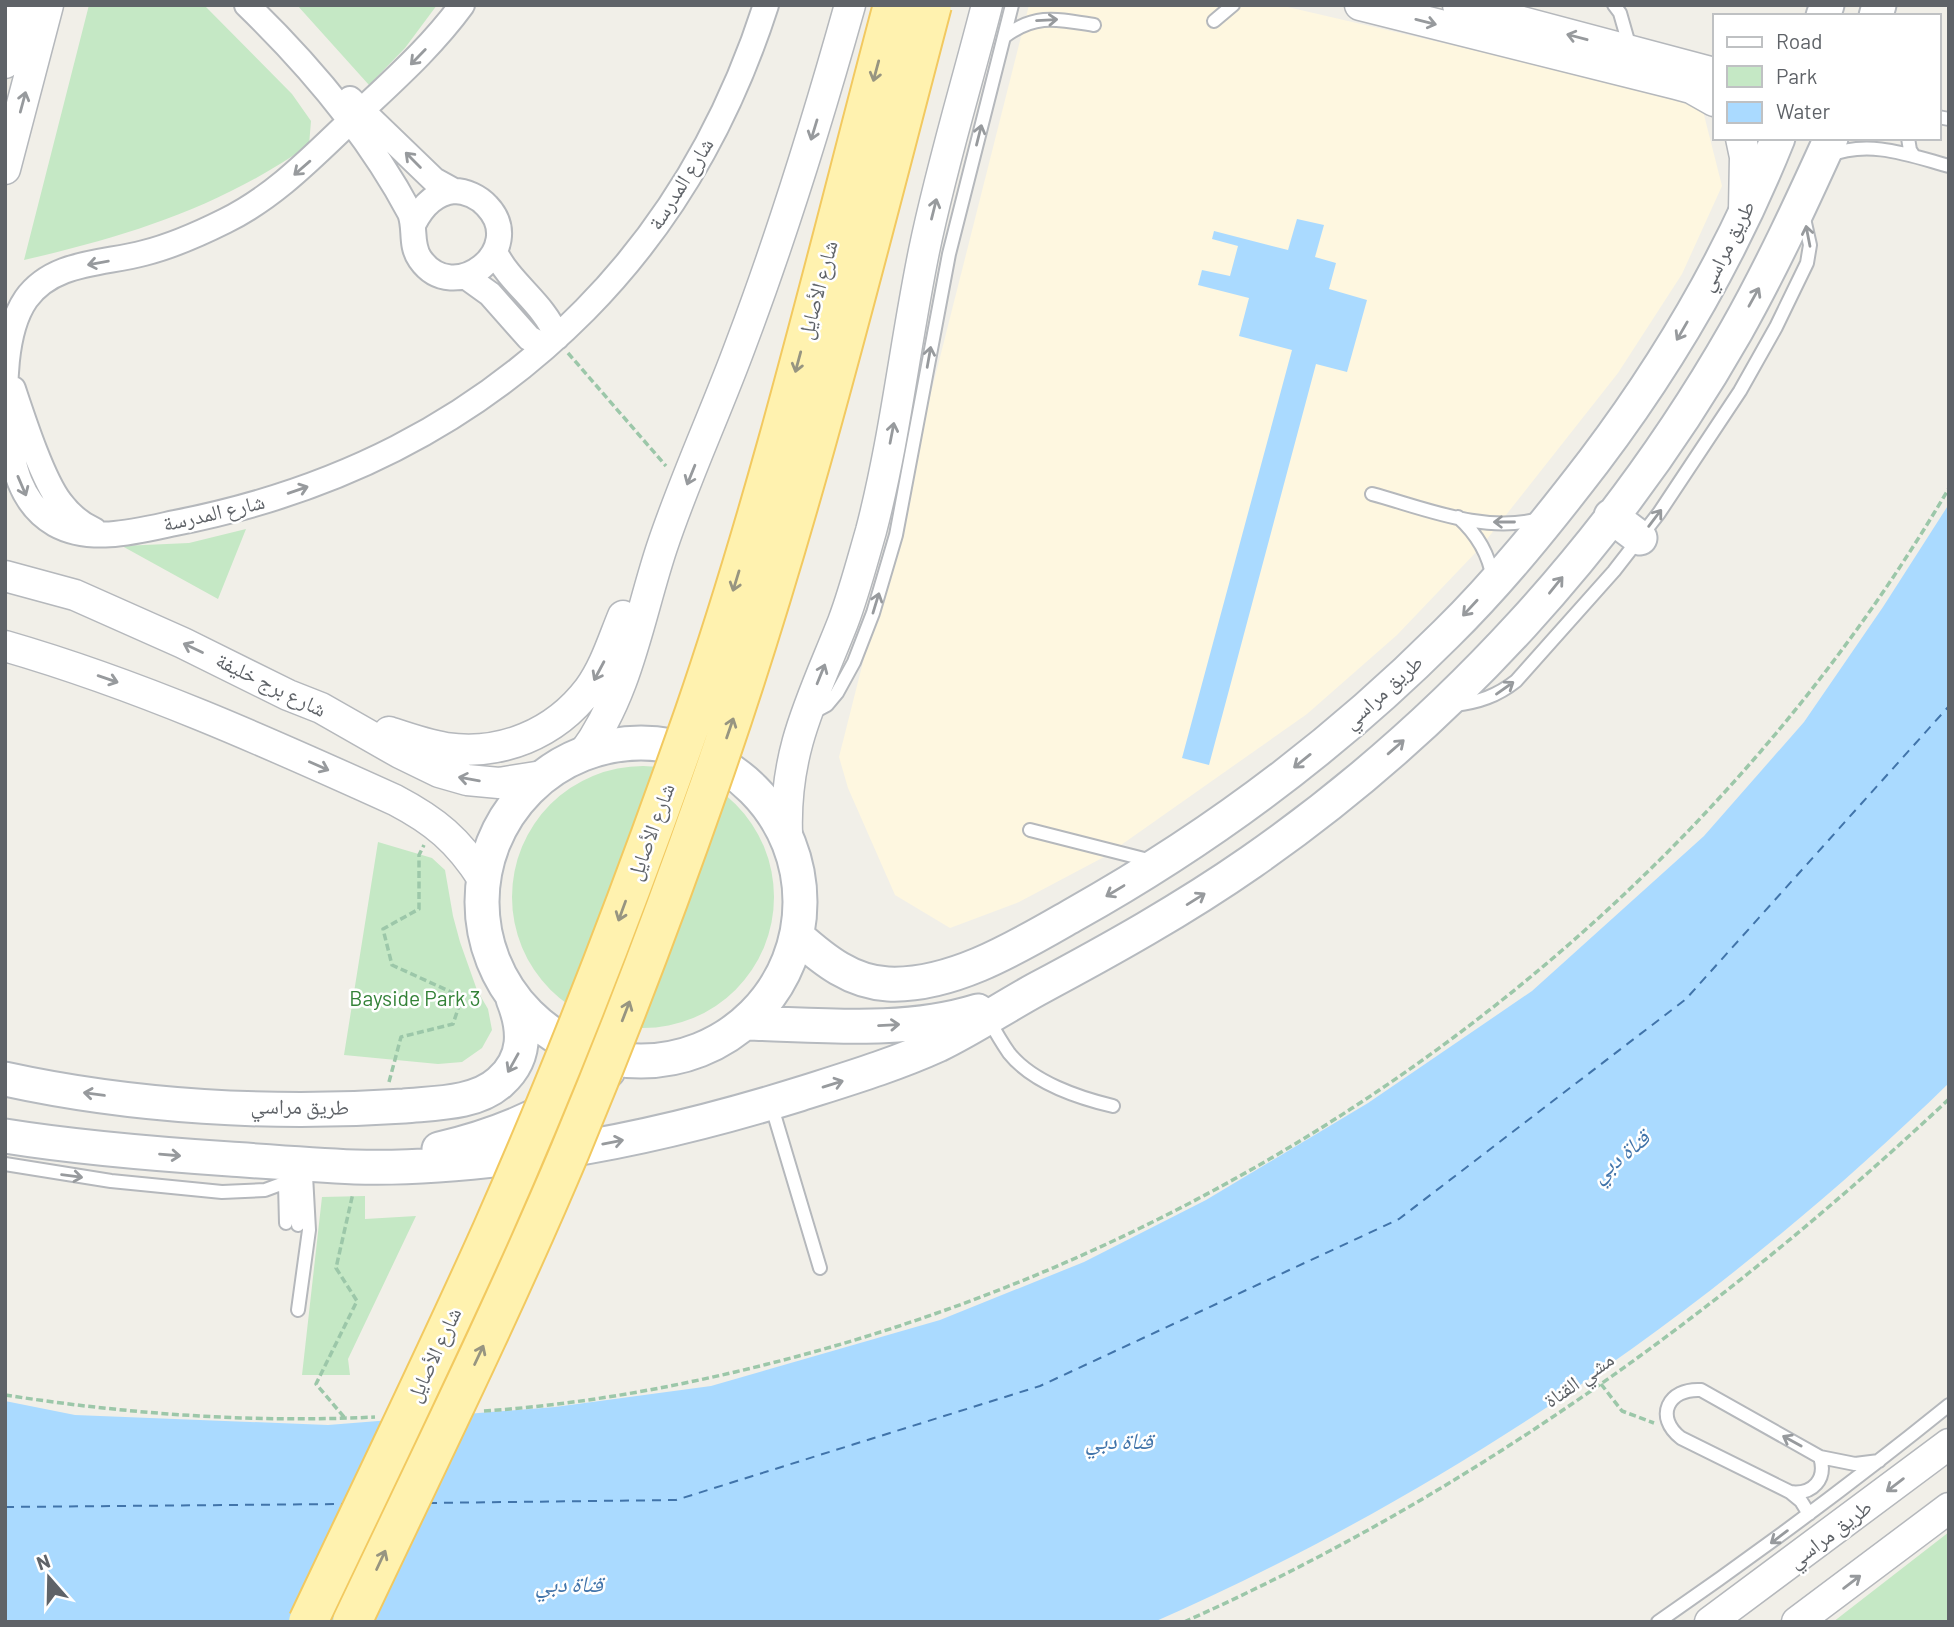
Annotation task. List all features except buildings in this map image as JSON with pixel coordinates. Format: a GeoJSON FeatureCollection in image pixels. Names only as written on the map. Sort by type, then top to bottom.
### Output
{"type":"FeatureCollection","features":[{"type":"Feature","properties":{"kind":"main road","name":"شارع الأصايل"},"geometry":{"type":"LineString","coordinates":[[308,1622],[494,1226],[600,971],[672,775],[717,644],[771,464],[893,5]]}},
{"type":"Feature","properties":{"kind":"main road","name":"شارع الأصايل"},"geometry":{"type":"LineString","coordinates":[[352,1622],[531,1240],[605,1065],[686,852],[754,653],[806,485],[932,5]]}},
{"type":"Feature","properties":{"kind":"main road","name":"طريق مراسي"},"geometry":{"type":"LineString","coordinates":[[798,937],[837,969],[862,979],[887,984],[914,982],[967,969],[1017,947],[1161,863],[1232,814],[1339,732],[1448,633],[1550,516],[1629,412],[1675,342],[1744,217],[1777,140]]}},
{"type":"Feature","properties":{"kind":"main road"},"geometry":{"type":"LineString","coordinates":[[5,1136],[177,1155],[314,1174],[456,1163],[570,1150],[675,1129],[770,1103],[900,1061],[988,1019],[1144,931],[1254,860],[1358,780],[1440,706],[1545,598],[1665,444],[1734,334],[1801,205],[1826,148]]}},
{"type":"Feature","properties":{"kind":"main road"},"geometry":{"type":"LineString","coordinates":[[1611,516],[1640,538]]}},
{"type":"Feature","properties":{"kind":"main road"},"geometry":{"type":"LineString","coordinates":[[622,744],[662,744],[701,754],[736,773],[746,782],[765,801],[787,834],[801,885],[798,937],[779,984],[747,1023],[709,1047],[666,1061],[621,1061],[580,1051],[543,1029],[513,999],[496,972],[485,942],[481,910],[482,879],[491,846],[507,816],[536,777],[583,754],[622,744]]}},
{"type":"Feature","properties":{"kind":"main road"},"geometry":{"type":"LineString","coordinates":[[747,1023],[876,1026],[907,1024],[970,1014],[1030,993]]}},
{"type":"Feature","properties":{"kind":"main road","name":"طريق مراسي"},"geometry":{"type":"LineString","coordinates":[[5,1079],[95,1095],[281,1109],[441,1103],[479,1094],[499,1083],[514,1065],[522,1044],[521,1021],[513,999]]}},
{"type":"Feature","properties":{"kind":"main road"},"geometry":{"type":"LineString","coordinates":[[314,1174],[467,1143],[509,1129],[577,1094],[621,1061]]}},
{"type":"Feature","properties":{"kind":"street"},"geometry":{"type":"LineString","coordinates":[[5,63],[20,5]]}},
{"type":"Feature","properties":{"kind":"street"},"geometry":{"type":"LineString","coordinates":[[5,169],[48,5]]}},
{"type":"Feature","properties":{"kind":"street"},"geometry":{"type":"LineString","coordinates":[[247,5],[326,87],[434,180],[454,191],[475,197],[491,210],[498,223],[499,238],[495,252],[477,272],[453,277],[440,275],[429,269],[421,260],[412,236],[414,223],[427,202],[454,191]]}},
{"type":"Feature","properties":{"kind":"street"},"geometry":{"type":"LineString","coordinates":[[258,5],[357,115],[414,223]]}},
{"type":"Feature","properties":{"kind":"street","name":"شارع المدرسة"},"geometry":{"type":"LineString","coordinates":[[461,5],[425,50],[392,84],[304,166],[268,195],[229,219],[177,242],[145,253],[78,266],[58,273],[40,284],[26,299],[16,318],[7,365],[6,415],[14,465],[22,489],[30,503],[55,524],[87,534],[104,534],[159,526],[236,509],[286,494],[356,468],[442,425],[502,384],[551,342],[612,281],[683,187],[738,82],[766,5]]}},
{"type":"Feature","properties":{"kind":"street"},"geometry":{"type":"LineString","coordinates":[[834,65],[837,5]]}},
{"type":"Feature","properties":{"kind":"street"},"geometry":{"type":"LineString","coordinates":[[583,754],[595,738],[613,703],[663,545],[766,274],[834,65],[850,5]]}},
{"type":"Feature","properties":{"kind":"street"},"geometry":{"type":"LineString","coordinates":[[787,834],[788,786],[803,719],[894,487],[925,249],[987,5]]}},
{"type":"Feature","properties":{"kind":"street"},"geometry":{"type":"LineString","coordinates":[[1360,5],[1683,86],[1705,94],[1713,100]]}},
{"type":"Feature","properties":{"kind":"street"},"geometry":{"type":"LineString","coordinates":[[1458,5],[1713,74]]}},
{"type":"Feature","properties":{"kind":"street"},"geometry":{"type":"LineString","coordinates":[[1741,140],[1745,165],[1744,217]]}},
{"type":"Feature","properties":{"kind":"street"},"geometry":{"type":"LineString","coordinates":[[465,276],[500,304],[529,338],[551,342],[548,319],[505,270],[495,252]]}},
{"type":"Feature","properties":{"kind":"street"},"geometry":{"type":"LineString","coordinates":[[500,304],[519,285]]}},
{"type":"Feature","properties":{"kind":"street"},"geometry":{"type":"LineString","coordinates":[[321,708],[445,748],[491,748],[516,744],[538,734],[575,706],[590,688],[602,667],[628,604],[663,545]]}},
{"type":"Feature","properties":{"kind":"street"},"geometry":{"type":"LineString","coordinates":[[5,557],[39,571],[75,595]]}},
{"type":"Feature","properties":{"kind":"street","name":"شارع برج خليفة"},"geometry":{"type":"LineString","coordinates":[[5,576],[75,595],[321,708],[439,772],[467,780],[499,783],[536,777]]}},
{"type":"Feature","properties":{"kind":"street"},"geometry":{"type":"LineString","coordinates":[[5,595],[96,620],[128,619]]}},
{"type":"Feature","properties":{"kind":"street"},"geometry":{"type":"LineString","coordinates":[[5,646],[137,690],[251,735],[395,800],[434,823],[466,854],[482,879]]}},
{"type":"Feature","properties":{"kind":"street"},"geometry":{"type":"LineString","coordinates":[[5,653],[44,657]]}},
{"type":"Feature","properties":{"kind":"street","name":"طريق مراسي"},"geometry":{"type":"LineString","coordinates":[[1710,1622],[1949,1444]]}},
{"type":"Feature","properties":{"kind":"street"},"geometry":{"type":"LineString","coordinates":[[1797,1622],[1949,1508]]}},
{"type":"Feature","properties":{"kind":"lane"},"geometry":{"type":"LineString","coordinates":[[894,487],[1012,5]]}},
{"type":"Feature","properties":{"kind":"lane"},"geometry":{"type":"LineString","coordinates":[[1214,20],[1233,5]]}},
{"type":"Feature","properties":{"kind":"lane"},"geometry":{"type":"LineString","coordinates":[[1615,5],[1632,52]]}},
{"type":"Feature","properties":{"kind":"lane"},"geometry":{"type":"LineString","coordinates":[[1004,37],[1037,20],[1094,24]]}},
{"type":"Feature","properties":{"kind":"lane"},"geometry":{"type":"LineString","coordinates":[[1908,140],[1914,156]]}},
{"type":"Feature","properties":{"kind":"lane"},"geometry":{"type":"LineString","coordinates":[[1826,148],[1878,148],[1949,166]]}},
{"type":"Feature","properties":{"kind":"lane"},"geometry":{"type":"LineString","coordinates":[[1440,706],[1483,700],[1516,681],[1567,626],[1640,538],[1701,453],[1740,391],[1804,271],[1810,245],[1801,205]]}},
{"type":"Feature","properties":{"kind":"lane"},"geometry":{"type":"LineString","coordinates":[[1372,494],[1458,517],[1494,523],[1513,523],[1550,516]]}},
{"type":"Feature","properties":{"kind":"lane"},"geometry":{"type":"LineString","coordinates":[[1458,517],[1482,546],[1494,582]]}},
{"type":"Feature","properties":{"kind":"lane"},"geometry":{"type":"LineString","coordinates":[[1030,830],[1161,863]]}},
{"type":"Feature","properties":{"kind":"lane"},"geometry":{"type":"LineString","coordinates":[[988,1019],[1010,1055],[1029,1070],[1062,1090],[1113,1106]]}},
{"type":"Feature","properties":{"kind":"lane"},"geometry":{"type":"LineString","coordinates":[[770,1103],[820,1268]]}},
{"type":"Feature","properties":{"kind":"lane"},"geometry":{"type":"LineString","coordinates":[[5,1164],[48,1173],[171,1189],[242,1192],[265,1190],[314,1174]]}},
{"type":"Feature","properties":{"kind":"lane"},"geometry":{"type":"LineString","coordinates":[[292,1224],[314,1174]]}},
{"type":"Feature","properties":{"kind":"lane"},"geometry":{"type":"LineString","coordinates":[[298,1310],[314,1174]]}},
{"type":"Feature","properties":{"kind":"lane"},"geometry":{"type":"LineString","coordinates":[[1809,1514],[1801,1501],[1790,1492],[1681,1438],[1671,1430],[1666,1418],[1668,1405],[1676,1394],[1688,1389],[1701,1390],[1820,1457],[1856,1464],[1880,1461]]}},
{"type":"Feature","properties":{"kind":"lane"},"geometry":{"type":"LineString","coordinates":[[1658,1622],[1809,1514],[1949,1405]]}},
{"type":"Feature","properties":{"kind":"lane"},"geometry":{"type":"LineString","coordinates":[[1790,1492],[1807,1492],[1814,1488],[1822,1473],[1820,1457]]}},
{"type":"Feature","properties":{"kind":"path"},"geometry":{"type":"LineString","coordinates":[[551,342],[566,351],[685,488]]}},
{"type":"Feature","properties":{"kind":"path"},"geometry":{"type":"LineString","coordinates":[[475,1412],[526,1408],[682,1383],[784,1360],[910,1322],[1046,1271],[1130,1234],[1258,1166],[1336,1119],[1455,1036],[1528,979],[1587,928],[1700,818],[1786,719],[1851,636],[1949,488]]}},
{"type":"Feature","properties":{"kind":"path"},"geometry":{"type":"LineString","coordinates":[[382,1107],[401,1037],[453,1024],[462,997],[392,965],[383,929],[419,909],[419,855],[434,823]]}},
{"type":"Feature","properties":{"kind":"path","name":"مشي القناة"},"geometry":{"type":"LineString","coordinates":[[1184,1622],[1298,1568],[1376,1526],[1517,1442],[1673,1334],[1746,1278],[1886,1158],[1949,1099]]}},
{"type":"Feature","properties":{"kind":"path"},"geometry":{"type":"LineString","coordinates":[[314,1174],[336,1268],[357,1301],[316,1384],[344,1417]]}},
{"type":"Feature","properties":{"kind":"path"},"geometry":{"type":"LineString","coordinates":[[1601,1384],[1622,1411],[1671,1430]]}},
{"type":"Feature","properties":{"kind":"path"},"geometry":{"type":"LineString","coordinates":[[5,1395],[200,1416],[386,1417]]}},
{"type":"Feature","properties":{"kind":"shaded area"},"geometry":{"type":"Polygon","coordinates":[[[1029,5],[1279,5],[1701,103],[1722,186],[1682,274],[1618,373],[1480,548],[1397,635],[1307,714],[1104,857],[1019,902],[950,928],[895,895],[848,788],[839,757],[1029,5]]]}},
{"type":"Feature","properties":{"kind":"green space"},"geometry":{"type":"Polygon","coordinates":[[[89,5],[204,5],[292,94],[311,121],[309,145],[242,186],[172,217],[100,241],[24,260],[89,5]]]}},
{"type":"Feature","properties":{"kind":"green space"},"geometry":{"type":"Polygon","coordinates":[[[297,5],[437,5],[405,48],[369,85],[297,5]]]}},
{"type":"Feature","properties":{"kind":"green space"},"geometry":{"type":"Polygon","coordinates":[[[246,529],[218,599],[122,546],[189,543],[246,529]]]}},
{"type":"Feature","properties":{"kind":"green space"},"geometry":{"type":"Polygon","coordinates":[[[643,766],[693,776],[716,788],[744,814],[764,847],[774,897],[764,947],[752,970],[726,998],[693,1018],[643,1028],[593,1018],[570,1006],[542,980],[522,947],[512,897],[522,847],[534,824],[560,796],[593,776],[643,766]]]}},
{"type":"Feature","properties":{"kind":"green space","name":"Bayside Park 3"},"geometry":{"type":"Polygon","coordinates":[[[378,842],[432,858],[445,870],[460,942],[477,990],[488,1009],[492,1030],[482,1048],[462,1062],[438,1064],[344,1055],[378,842]]]}},
{"type":"Feature","properties":{"kind":"green space"},"geometry":{"type":"Polygon","coordinates":[[[365,1196],[365,1219],[416,1216],[348,1359],[350,1375],[302,1375],[322,1197],[365,1196]]]}},
{"type":"Feature","properties":{"kind":"green space"},"geometry":{"type":"Polygon","coordinates":[[[1949,1532],[1949,1622],[1833,1622],[1949,1532]]]}},
{"type":"Feature","properties":{"kind":"water"},"geometry":{"type":"Polygon","coordinates":[[[1297,219],[1324,225],[1315,257],[1336,263],[1329,289],[1367,300],[1347,372],[1316,364],[1209,765],[1182,758],[1292,350],[1239,336],[1249,298],[1198,285],[1202,270],[1230,276],[1238,246],[1212,239],[1214,231],[1288,250],[1297,219]]]}},
{"type":"Feature","properties":{"kind":"water","name":"قناة دبي"},"geometry":{"type":"Polygon","coordinates":[[[1949,504],[1949,1083],[1861,1165],[1769,1244],[1674,1318],[1576,1388],[1474,1454],[1370,1515],[1263,1571],[1154,1622],[5,1622],[5,1401],[75,1415],[328,1425],[555,1407],[711,1386],[940,1320],[1084,1262],[1206,1200],[1368,1103],[1532,991],[1704,836],[1804,722],[1949,504]]]}},
{"type":"Feature","properties":{"kind":"ferry route"},"geometry":{"type":"LineString","coordinates":[[428,1503],[676,1500],[1040,1386],[1399,1219],[1686,999],[1949,706]]}},
{"type":"Feature","properties":{"kind":"ferry route"},"geometry":{"type":"LineString","coordinates":[[5,1507],[342,1504]]}}]}
